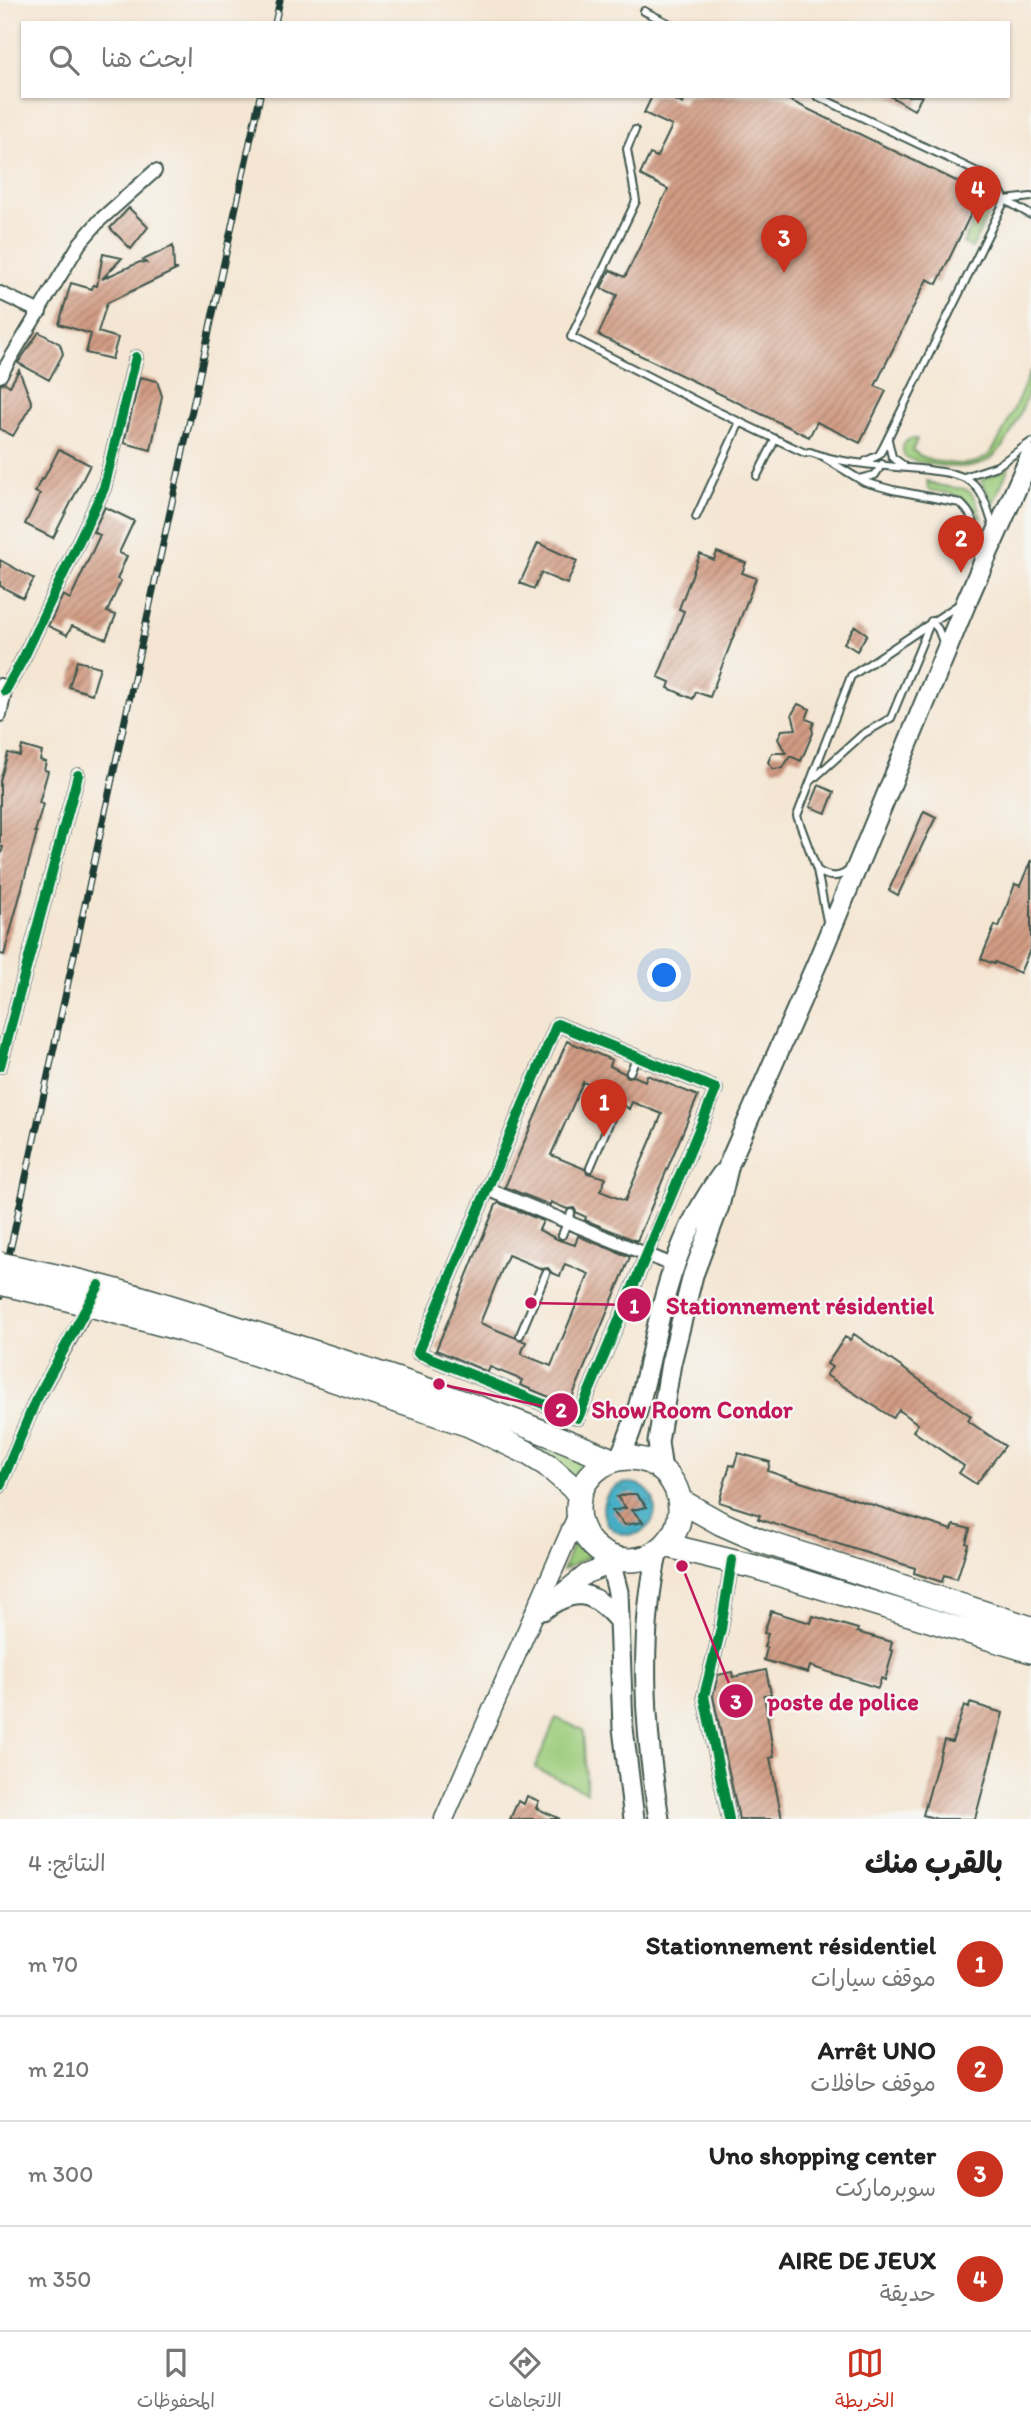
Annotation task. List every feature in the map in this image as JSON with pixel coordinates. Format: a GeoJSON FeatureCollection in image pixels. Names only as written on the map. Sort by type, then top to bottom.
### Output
{"type":"FeatureCollection","features":[{"type":"Feature","properties":{"kind":"highway"},"geometry":{"type":"LineString","coordinates":[[0,1264],[50,1284],[369,1369],[475,1405],[577,1431],[616,1460]]}},
{"type":"Feature","properties":{"kind":"highway"},"geometry":{"type":"LineString","coordinates":[[0,1283],[50,1284]]}},
{"type":"Feature","properties":{"kind":"highway"},"geometry":{"type":"LineString","coordinates":[[94,1294],[180,1329],[469,1425],[526,1452],[547,1465],[579,1504],[584,1534],[611,1558],[648,1557],[662,1548],[678,1524],[679,1500],[670,1479],[649,1462],[634,1458],[616,1460],[592,1474],[579,1504]]}},
{"type":"Feature","properties":{"kind":"highway"},"geometry":{"type":"LineString","coordinates":[[679,1500],[720,1523],[761,1541],[1031,1628]]}},
{"type":"Feature","properties":{"kind":"highway"},"geometry":{"type":"LineString","coordinates":[[662,1548],[732,1560],[1031,1651]]}},
{"type":"Feature","properties":{"kind":"main road"},"geometry":{"type":"LineString","coordinates":[[662,1470],[659,1442],[671,1363],[693,1275],[719,1206],[729,1164],[1031,455]]}},
{"type":"Feature","properties":{"kind":"main road"},"geometry":{"type":"LineString","coordinates":[[616,1460],[641,1400],[661,1312],[675,1266],[703,1200],[729,1164]]}},
{"type":"Feature","properties":{"kind":"main road"},"geometry":{"type":"LineString","coordinates":[[444,1819],[579,1504]]}},
{"type":"Feature","properties":{"kind":"main road"},"geometry":{"type":"LineString","coordinates":[[659,1819],[650,1759],[647,1682],[650,1601],[662,1548]]}},
{"type":"Feature","properties":{"kind":"main road"},"geometry":{"type":"LineString","coordinates":[[522,1642],[543,1610],[557,1595],[611,1558],[618,1592],[624,1751],[634,1819]]}},
{"type":"Feature","properties":{"kind":"main road"},"geometry":{"type":"LineString","coordinates":[[543,1610],[558,1599],[581,1594],[601,1601],[619,1622]]}},
{"type":"Feature","properties":{"kind":"street"},"geometry":{"type":"LineString","coordinates":[[0,376],[80,243],[100,220],[155,171]]}},
{"type":"Feature","properties":{"kind":"street"},"geometry":{"type":"LineString","coordinates":[[0,293],[40,312]]}},
{"type":"Feature","properties":{"kind":"street"},"geometry":{"type":"LineString","coordinates":[[0,715],[2,688],[24,657],[104,488],[136,357]]}},
{"type":"Feature","properties":{"kind":"street"},"geometry":{"type":"LineString","coordinates":[[0,1066],[5,1020],[78,775]]}},
{"type":"Feature","properties":{"kind":"street"},"geometry":{"type":"LineString","coordinates":[[557,1024],[637,1057],[716,1090],[646,1255],[577,1431],[501,1380],[418,1353],[557,1024]]}},
{"type":"Feature","properties":{"kind":"street"},"geometry":{"type":"LineString","coordinates":[[487,1189],[570,1217],[646,1255],[675,1266]]}},
{"type":"Feature","properties":{"kind":"street"},"geometry":{"type":"LineString","coordinates":[[0,1486],[34,1402],[94,1294]]}},
{"type":"Feature","properties":{"kind":"street"},"geometry":{"type":"LineString","coordinates":[[729,1819],[704,1696],[721,1629],[732,1560]]}},
{"type":"Feature","properties":{"kind":"lane"},"geometry":{"type":"LineString","coordinates":[[644,11],[664,21]]}},
{"type":"Feature","properties":{"kind":"lane"},"geometry":{"type":"LineString","coordinates":[[821,98],[986,176],[999,188],[1005,200],[1031,215]]}},
{"type":"Feature","properties":{"kind":"lane"},"geometry":{"type":"LineString","coordinates":[[635,130],[627,149],[636,201],[571,337],[805,453],[964,477],[983,498],[997,536]]}},
{"type":"Feature","properties":{"kind":"lane"},"geometry":{"type":"LineString","coordinates":[[1005,200],[1031,197]]}},
{"type":"Feature","properties":{"kind":"lane"},"geometry":{"type":"LineString","coordinates":[[857,462],[872,460],[878,455],[1005,200]]}},
{"type":"Feature","properties":{"kind":"lane"},"geometry":{"type":"LineString","coordinates":[[696,517],[740,422]]}},
{"type":"Feature","properties":{"kind":"lane"},"geometry":{"type":"LineString","coordinates":[[889,434],[888,444],[892,457],[904,466]]}},
{"type":"Feature","properties":{"kind":"lane"},"geometry":{"type":"LineString","coordinates":[[757,476],[775,440]]}},
{"type":"Feature","properties":{"kind":"lane"},"geometry":{"type":"LineString","coordinates":[[964,477],[997,466],[1031,442]]}},
{"type":"Feature","properties":{"kind":"lane"},"geometry":{"type":"LineString","coordinates":[[824,457],[857,479],[892,490],[951,500],[964,506],[976,528],[978,576]]}},
{"type":"Feature","properties":{"kind":"lane"},"geometry":{"type":"LineString","coordinates":[[857,479],[875,475],[882,464]]}},
{"type":"Feature","properties":{"kind":"lane"},"geometry":{"type":"LineString","coordinates":[[829,933],[817,870],[797,816],[851,676],[968,598]]}},
{"type":"Feature","properties":{"kind":"lane"},"geometry":{"type":"LineString","coordinates":[[931,621],[942,636],[943,658]]}},
{"type":"Feature","properties":{"kind":"lane"},"geometry":{"type":"LineString","coordinates":[[810,781],[863,734],[891,718],[931,621]]}},
{"type":"Feature","properties":{"kind":"lane"},"geometry":{"type":"LineString","coordinates":[[817,870],[827,877],[836,877],[846,873],[860,859]]}},
{"type":"Feature","properties":{"kind":"lane"},"geometry":{"type":"LineString","coordinates":[[630,1072],[637,1057]]}},
{"type":"Feature","properties":{"kind":"lane"},"geometry":{"type":"LineString","coordinates":[[590,1168],[616,1107]]}},
{"type":"Feature","properties":{"kind":"lane"},"geometry":{"type":"LineString","coordinates":[[562,1236],[570,1217]]}},
{"type":"Feature","properties":{"kind":"lane"},"geometry":{"type":"LineString","coordinates":[[520,1335],[546,1273]]}},
{"type":"Feature","properties":{"kind":"green space"},"geometry":{"type":"Polygon","coordinates":[[[984,200],[993,204],[972,248],[963,243],[984,200]]]}},
{"type":"Feature","properties":{"kind":"green space"},"geometry":{"type":"Polygon","coordinates":[[[1031,370],[1028,394],[1012,431],[989,460],[967,467],[953,467],[905,457],[904,444],[910,439],[917,439],[913,450],[934,461],[968,464],[986,457],[1004,430],[1031,370]]]}},
{"type":"Feature","properties":{"kind":"green space"},"geometry":{"type":"Polygon","coordinates":[[[1009,467],[993,504],[981,480],[1009,467]]]}},
{"type":"Feature","properties":{"kind":"green space"},"geometry":{"type":"Polygon","coordinates":[[[927,481],[968,491],[978,506],[982,521],[966,501],[960,497],[928,490],[927,481]]]}},
{"type":"Feature","properties":{"kind":"green space"},"geometry":{"type":"Polygon","coordinates":[[[526,1440],[586,1460],[575,1479],[526,1440]]]}},
{"type":"Feature","properties":{"kind":"green space"},"geometry":{"type":"Polygon","coordinates":[[[580,1541],[588,1557],[563,1570],[573,1544],[580,1541]]]}},
{"type":"Feature","properties":{"kind":"green space"},"geometry":{"type":"Polygon","coordinates":[[[556,1718],[583,1730],[587,1792],[535,1768],[556,1718]]]}},
{"type":"Feature","properties":{"kind":"water"},"geometry":{"type":"Polygon","coordinates":[[[629,1483],[639,1485],[647,1491],[653,1499],[653,1519],[647,1527],[639,1533],[629,1535],[619,1533],[611,1527],[605,1519],[603,1509],[605,1499],[611,1491],[619,1485],[629,1483]]]}},
{"type":"Feature","properties":{"kind":"building"},"geometry":{"type":"Polygon","coordinates":[[[651,98],[670,98],[683,104],[685,98],[785,98],[981,193],[937,284],[927,279],[875,386],[886,391],[860,443],[817,422],[809,437],[598,335],[617,295],[601,288],[610,270],[625,277],[668,189],[640,175],[650,154],[657,157],[672,126],[644,113],[651,98]]]}},
{"type":"Feature","properties":{"kind":"building"},"geometry":{"type":"Polygon","coordinates":[[[893,98],[921,98],[914,110],[893,98]]]}},
{"type":"Feature","properties":{"kind":"building"},"geometry":{"type":"Polygon","coordinates":[[[129,208],[148,227],[131,249],[110,228],[129,208]]]}},
{"type":"Feature","properties":{"kind":"building"},"geometry":{"type":"Polygon","coordinates":[[[173,246],[174,269],[178,269],[107,303],[98,332],[118,338],[112,359],[86,353],[91,334],[59,324],[71,283],[92,289],[93,285],[97,286],[103,254],[122,258],[102,279],[140,262],[146,263],[143,260],[173,246]]]}},
{"type":"Feature","properties":{"kind":"building"},"geometry":{"type":"Polygon","coordinates":[[[39,332],[60,344],[63,354],[49,380],[18,363],[39,332]]]}},
{"type":"Feature","properties":{"kind":"building"},"geometry":{"type":"Polygon","coordinates":[[[19,370],[32,404],[13,436],[0,429],[0,385],[5,383],[10,386],[19,370]]]}},
{"type":"Feature","properties":{"kind":"building"},"geometry":{"type":"Polygon","coordinates":[[[140,377],[157,381],[162,396],[151,450],[124,443],[140,377]]]}},
{"type":"Feature","properties":{"kind":"building"},"geometry":{"type":"Polygon","coordinates":[[[59,449],[90,465],[53,538],[25,524],[40,494],[35,492],[59,449]]]}},
{"type":"Feature","properties":{"kind":"building"},"geometry":{"type":"Polygon","coordinates":[[[105,507],[134,521],[119,553],[127,556],[117,579],[121,581],[107,612],[116,615],[106,639],[72,626],[67,635],[48,626],[63,595],[70,599],[100,535],[93,532],[105,507]]]}},
{"type":"Feature","properties":{"kind":"building"},"geometry":{"type":"Polygon","coordinates":[[[538,543],[577,561],[567,584],[541,573],[534,589],[520,583],[538,543]]]}},
{"type":"Feature","properties":{"kind":"building"},"geometry":{"type":"Polygon","coordinates":[[[717,552],[746,563],[742,573],[756,578],[710,697],[696,692],[693,699],[668,688],[670,682],[658,677],[684,611],[679,609],[700,554],[714,560],[717,552]]]}},
{"type":"Feature","properties":{"kind":"building"},"geometry":{"type":"Polygon","coordinates":[[[0,560],[34,579],[23,598],[0,586],[0,560]]]}},
{"type":"Feature","properties":{"kind":"building"},"geometry":{"type":"Polygon","coordinates":[[[855,626],[867,634],[857,651],[844,643],[855,626]]]}},
{"type":"Feature","properties":{"kind":"building"},"geometry":{"type":"Polygon","coordinates":[[[77,661],[100,667],[92,694],[69,687],[77,661]]]}},
{"type":"Feature","properties":{"kind":"building"},"geometry":{"type":"Polygon","coordinates":[[[798,704],[810,709],[806,719],[814,722],[813,733],[801,761],[790,756],[783,768],[773,769],[768,762],[772,753],[786,753],[778,739],[782,730],[796,729],[792,714],[798,704]]]}},
{"type":"Feature","properties":{"kind":"building"},"geometry":{"type":"Polygon","coordinates":[[[22,746],[42,752],[40,760],[46,762],[44,770],[48,771],[39,803],[43,804],[37,832],[4,955],[0,954],[0,857],[3,847],[0,846],[0,781],[8,753],[20,756],[22,746]]]}},
{"type":"Feature","properties":{"kind":"building"},"geometry":{"type":"Polygon","coordinates":[[[819,785],[834,792],[826,813],[810,807],[819,785]]]}},
{"type":"Feature","properties":{"kind":"building"},"geometry":{"type":"Polygon","coordinates":[[[924,811],[936,817],[898,895],[889,890],[924,811]]]}},
{"type":"Feature","properties":{"kind":"building"},"geometry":{"type":"Polygon","coordinates":[[[1031,860],[1031,947],[1020,973],[981,959],[995,925],[999,927],[1015,884],[1020,886],[1031,860]]]}},
{"type":"Feature","properties":{"kind":"building"},"geometry":{"type":"Polygon","coordinates":[[[567,1041],[612,1060],[610,1066],[628,1077],[634,1076],[645,1081],[647,1075],[698,1096],[637,1241],[585,1220],[586,1217],[577,1213],[574,1208],[567,1209],[551,1202],[550,1205],[505,1187],[567,1041]],[[583,1082],[551,1155],[585,1169],[587,1173],[606,1178],[600,1191],[625,1201],[662,1114],[632,1102],[629,1109],[619,1102],[602,1097],[604,1091],[583,1082]]]}},
{"type":"Feature","properties":{"kind":"building"},"geometry":{"type":"Polygon","coordinates":[[[499,1203],[543,1221],[539,1230],[559,1240],[575,1245],[578,1236],[630,1257],[569,1405],[520,1385],[522,1380],[490,1367],[488,1372],[436,1350],[499,1203]],[[508,1255],[480,1323],[526,1342],[521,1354],[551,1366],[589,1274],[565,1264],[560,1276],[548,1268],[542,1269],[508,1255]]]}},
{"type":"Feature","properties":{"kind":"building"},"geometry":{"type":"Polygon","coordinates":[[[854,1334],[971,1416],[968,1421],[1005,1446],[976,1484],[959,1473],[964,1466],[913,1431],[918,1424],[899,1410],[893,1418],[826,1375],[832,1367],[827,1364],[845,1337],[850,1340],[854,1334]]]}},
{"type":"Feature","properties":{"kind":"building"},"geometry":{"type":"Polygon","coordinates":[[[738,1453],[770,1462],[768,1471],[791,1479],[952,1530],[954,1525],[970,1529],[957,1579],[944,1575],[942,1582],[914,1573],[915,1568],[758,1519],[760,1515],[719,1502],[730,1465],[734,1466],[738,1453]]]}},
{"type":"Feature","properties":{"kind":"building"},"geometry":{"type":"Polygon","coordinates":[[[636,1494],[647,1507],[632,1510],[643,1522],[625,1525],[612,1511],[626,1508],[617,1497],[636,1494]]]}},
{"type":"Feature","properties":{"kind":"building"},"geometry":{"type":"Polygon","coordinates":[[[771,1611],[811,1623],[813,1616],[892,1642],[890,1650],[893,1651],[885,1680],[881,1678],[878,1688],[810,1666],[808,1673],[764,1660],[768,1634],[764,1633],[771,1611]]]}},
{"type":"Feature","properties":{"kind":"building"},"geometry":{"type":"Polygon","coordinates":[[[766,1670],[771,1694],[764,1695],[774,1757],[770,1758],[782,1819],[739,1819],[713,1696],[718,1675],[732,1672],[733,1677],[766,1670]]]}},
{"type":"Feature","properties":{"kind":"building"},"geometry":{"type":"Polygon","coordinates":[[[970,1703],[1003,1713],[975,1819],[937,1819],[923,1815],[944,1740],[952,1742],[964,1706],[969,1708],[970,1703]]]}},
{"type":"Feature","properties":{"kind":"building"},"geometry":{"type":"Polygon","coordinates":[[[527,1796],[539,1801],[536,1808],[560,1819],[510,1819],[518,1801],[524,1804],[527,1796]]]}},
{"type":"Feature","properties":{"kind":"railway"},"geometry":{"type":"LineString","coordinates":[[275,21],[280,0]]}},
{"type":"Feature","properties":{"kind":"railway"},"geometry":{"type":"LineString","coordinates":[[0,1297],[260,98]]}},
{"type":"Feature","properties":{"kind":"cycle path"},"geometry":{"type":"LineString","coordinates":[[5,691],[24,657],[104,488],[136,357]]}},
{"type":"Feature","properties":{"kind":"cycle path"},"geometry":{"type":"LineString","coordinates":[[0,1066],[78,775]]}},
{"type":"Feature","properties":{"kind":"cycle path"},"geometry":{"type":"LineString","coordinates":[[557,1024],[716,1089],[578,1418],[418,1353],[557,1024]]}},
{"type":"Feature","properties":{"kind":"cycle path"},"geometry":{"type":"LineString","coordinates":[[0,1486],[35,1402],[99,1285]]}},
{"type":"Feature","properties":{"kind":"cycle path"},"geometry":{"type":"LineString","coordinates":[[729,1819],[704,1696],[721,1629],[732,1560]]}},
{"type":"Feature","properties":{"kind":"place","name":"AIRE DE JEUX"},"geometry":{"type":"Point","coordinates":[978,224]}},
{"type":"Feature","properties":{"kind":"place","name":"Uno shopping center"},"geometry":{"type":"Point","coordinates":[784,273]}},
{"type":"Feature","properties":{"kind":"place","name":"Arrêt UNO"},"geometry":{"type":"Point","coordinates":[961,573]}},
{"type":"Feature","properties":{"kind":"place","name":"Stationnement résidentiel"},"geometry":{"type":"Point","coordinates":[604,1137]}},
{"type":"Feature","properties":{"kind":"place","name":"Stationnement résidentiel"},"geometry":{"type":"Point","coordinates":[531,1303]}},
{"type":"Feature","properties":{"kind":"place","name":"Show Room Condor"},"geometry":{"type":"Point","coordinates":[439,1384]}},
{"type":"Feature","properties":{"kind":"place","name":"poste de police"},"geometry":{"type":"Point","coordinates":[682,1566]}}]}
